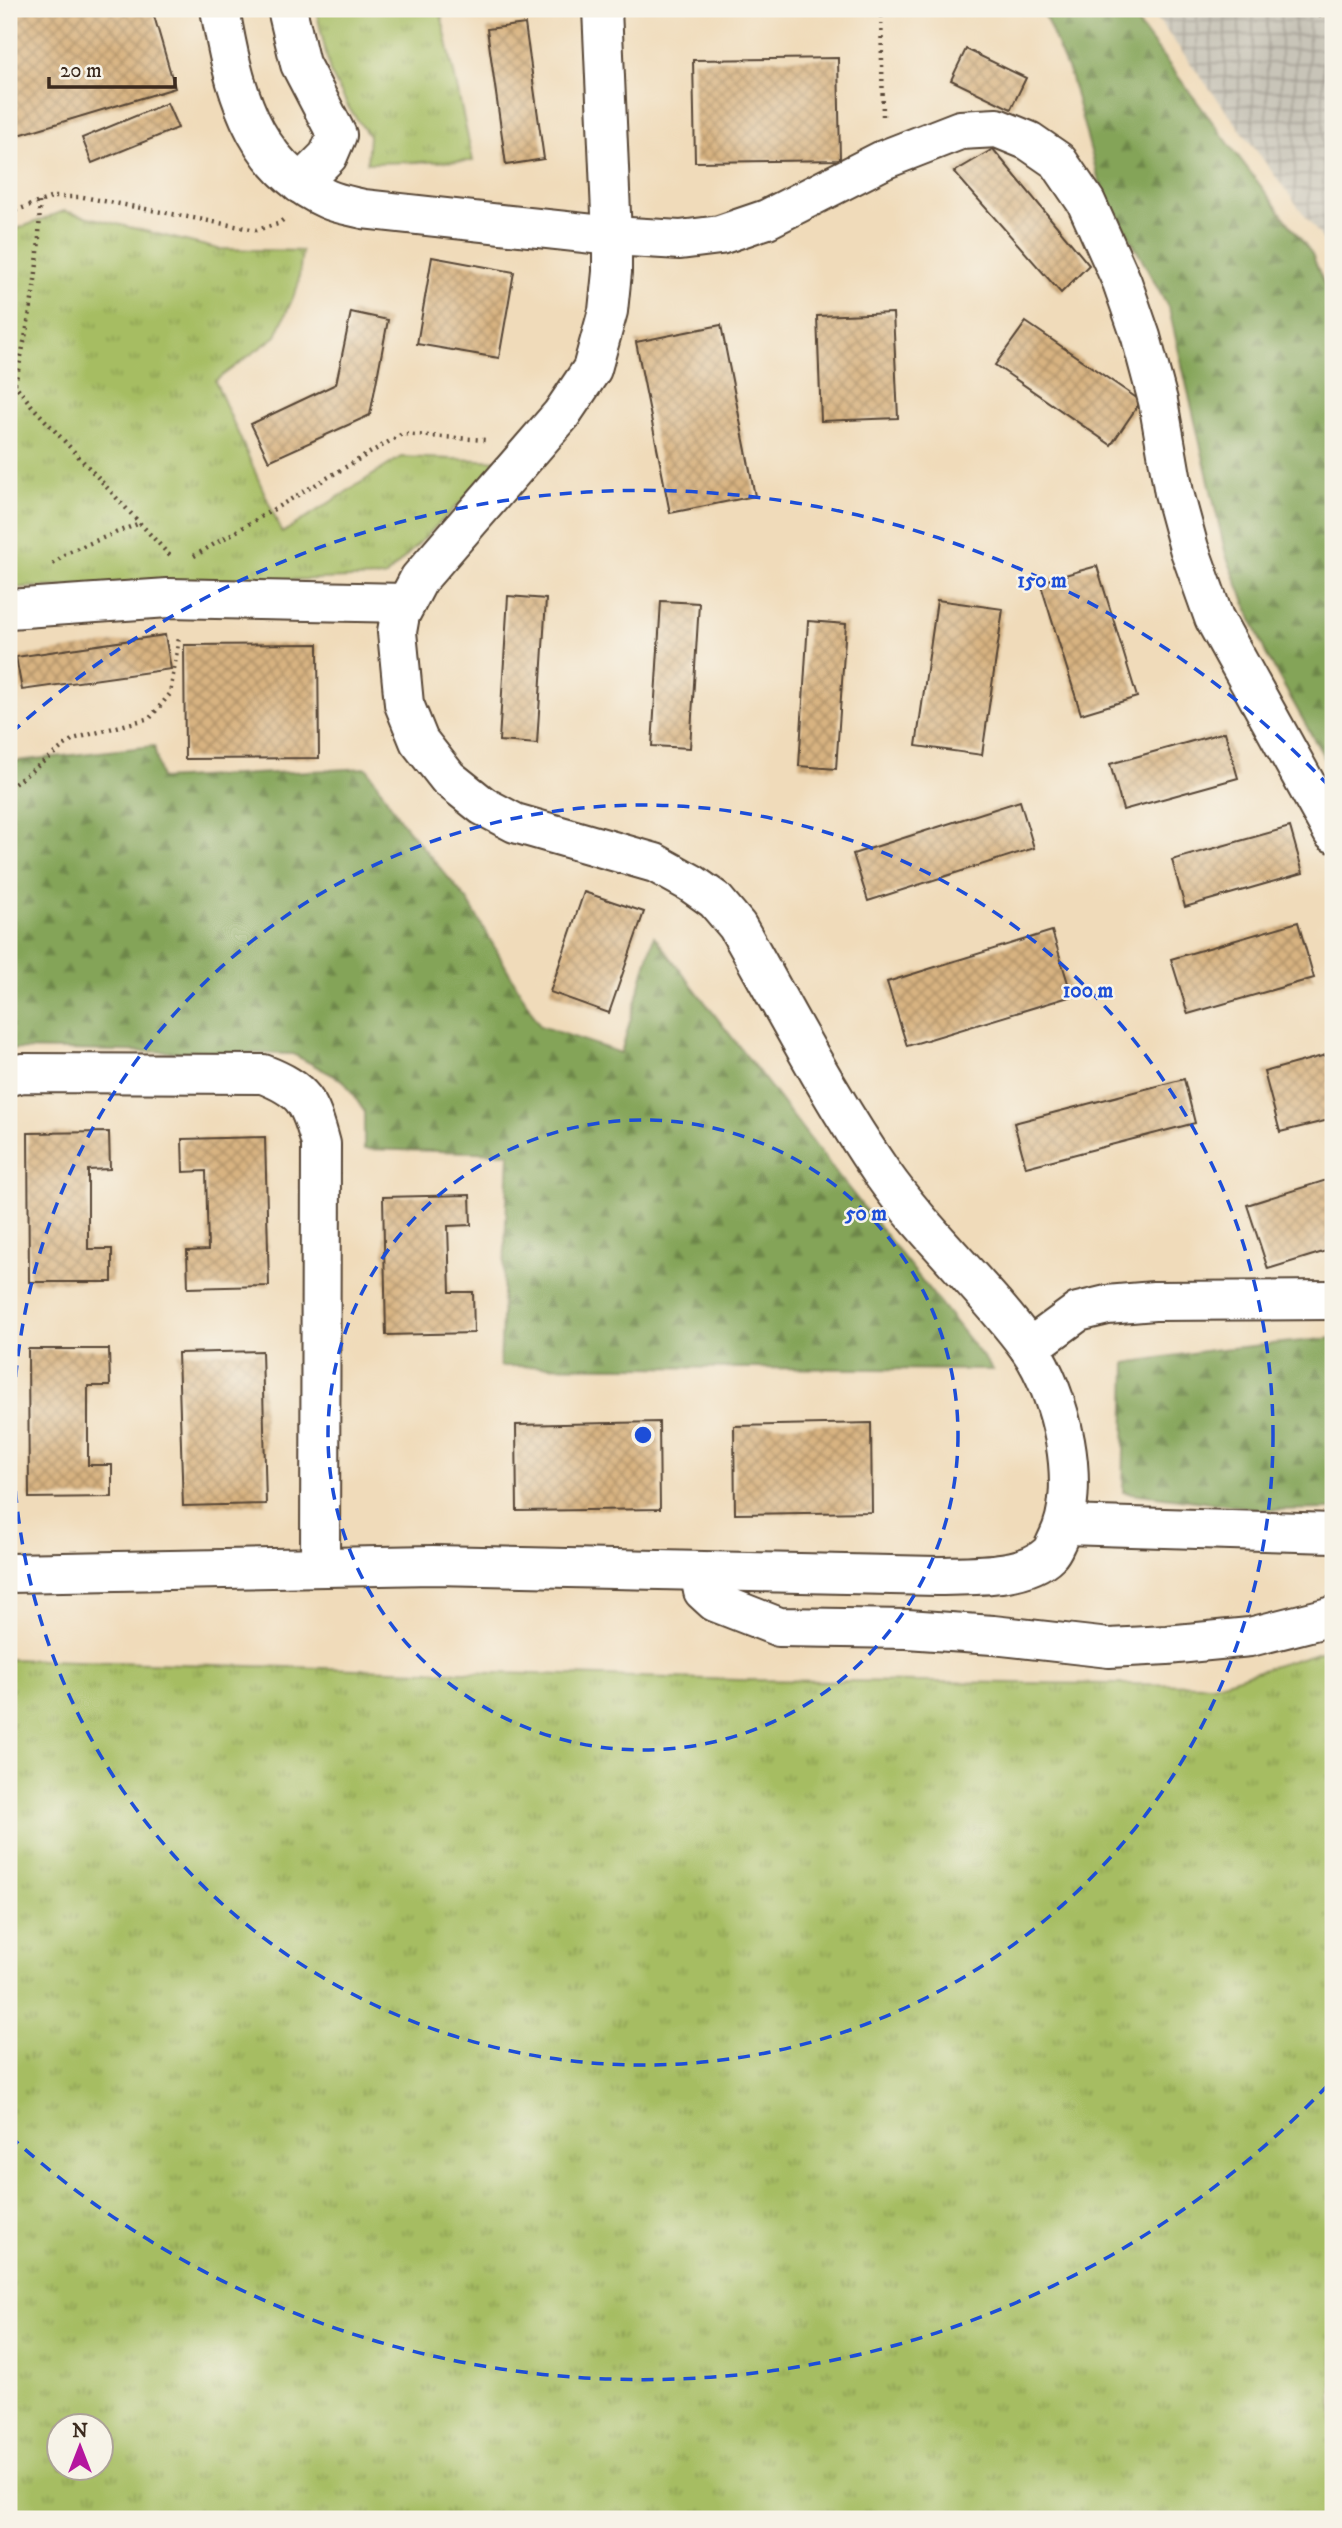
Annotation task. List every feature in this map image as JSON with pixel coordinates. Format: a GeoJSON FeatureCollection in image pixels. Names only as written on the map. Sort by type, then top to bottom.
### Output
{"type":"FeatureCollection","features":[{"type":"Feature","properties":{"kind":"street"},"geometry":{"type":"LineString","coordinates":[[220,9],[230,68],[244,110],[276,163],[308,189],[328,200],[363,209],[612,236],[680,240],[720,235],[767,219],[883,160],[960,130],[998,128],[1028,141],[1058,161],[1086,202],[1122,282],[1141,337],[1158,401],[1174,493],[1189,548],[1214,618],[1333,833]]}},
{"type":"Feature","properties":{"kind":"street"},"geometry":{"type":"LineString","coordinates":[[287,9],[300,64],[337,135],[308,189]]}},
{"type":"Feature","properties":{"kind":"street"},"geometry":{"type":"LineString","coordinates":[[9,1573],[433,1565],[937,1576],[995,1574],[1033,1564],[1050,1553],[1065,1525],[1069,1495],[1067,1454],[1055,1403],[1045,1375],[1028,1348],[892,1188],[861,1143],[737,926],[715,900],[655,863],[515,823],[483,806],[448,778],[419,741],[404,704],[397,632],[400,615],[419,579],[561,415],[592,369],[608,311],[612,272],[602,9]]}},
{"type":"Feature","properties":{"kind":"street"},"geometry":{"type":"LineString","coordinates":[[11,608],[191,588],[406,603]]}},
{"type":"Feature","properties":{"kind":"street"},"geometry":{"type":"LineString","coordinates":[[9,1076],[22,1073],[263,1074],[284,1082],[303,1097],[314,1118],[321,1144],[320,1567]]}},
{"type":"Feature","properties":{"kind":"street"},"geometry":{"type":"LineString","coordinates":[[1028,1348],[1078,1312],[1107,1305],[1154,1301],[1333,1300]]}},
{"type":"Feature","properties":{"kind":"street"},"geometry":{"type":"LineString","coordinates":[[1065,1525],[1333,1532]]}},
{"type":"Feature","properties":{"kind":"street"},"geometry":{"type":"LineString","coordinates":[[699,1571],[703,1591],[715,1602],[779,1627],[907,1629],[1109,1648],[1167,1646],[1250,1637],[1333,1616]]}},
{"type":"Feature","properties":{"kind":"path"},"geometry":{"type":"LineString","coordinates":[[881,9],[883,160]]}},
{"type":"Feature","properties":{"kind":"path"},"geometry":{"type":"LineString","coordinates":[[9,213],[53,197],[83,197],[256,230],[278,224],[308,189]]}},
{"type":"Feature","properties":{"kind":"path"},"geometry":{"type":"LineString","coordinates":[[15,385],[30,318],[40,228],[39,202]]}},
{"type":"Feature","properties":{"kind":"path"},"geometry":{"type":"LineString","coordinates":[[9,377],[140,523],[191,588]]}},
{"type":"Feature","properties":{"kind":"path"},"geometry":{"type":"LineString","coordinates":[[9,788],[73,739],[150,718],[170,694],[191,588],[402,434],[536,444]]}},
{"type":"Feature","properties":{"kind":"path"},"geometry":{"type":"LineString","coordinates":[[11,608],[30,582],[68,552],[140,523]]}},
{"type":"Feature","properties":{"kind":"shaded area"},"geometry":{"type":"Polygon","coordinates":[[[1150,9],[1333,9],[1333,259],[1327,245],[1150,9]]]}},
{"type":"Feature","properties":{"kind":"green space"},"geometry":{"type":"Polygon","coordinates":[[[316,9],[440,9],[473,161],[367,163],[369,136],[349,108],[330,72],[316,9]]]}},
{"type":"Feature","properties":{"kind":"green space"},"geometry":{"type":"Polygon","coordinates":[[[1042,9],[1127,9],[1312,254],[1333,307],[1333,773],[1266,654],[1226,555],[1169,309],[1099,181],[1071,78],[1042,9]]]}},
{"type":"Feature","properties":{"kind":"green space"},"geometry":{"type":"Polygon","coordinates":[[[64,211],[218,249],[302,251],[298,286],[276,336],[215,381],[282,533],[401,457],[502,461],[385,577],[9,588],[9,232],[64,211]]]}},
{"type":"Feature","properties":{"kind":"green space"},"geometry":{"type":"Polygon","coordinates":[[[154,746],[161,779],[367,768],[403,824],[468,901],[540,1026],[621,1053],[654,936],[834,1170],[993,1370],[500,1366],[509,1153],[364,1149],[364,1111],[344,1081],[293,1054],[9,1049],[9,762],[154,746]]]}},
{"type":"Feature","properties":{"kind":"green space"},"geometry":{"type":"Polygon","coordinates":[[[1333,1338],[1333,1509],[1269,1510],[1123,1492],[1126,1363],[1211,1350],[1333,1338]]]}},
{"type":"Feature","properties":{"kind":"green space"},"geometry":{"type":"Polygon","coordinates":[[[1333,1648],[1333,2519],[9,2519],[9,1659],[740,1680],[1213,1685],[1333,1648]]]}},
{"type":"Feature","properties":{"kind":"building"},"geometry":{"type":"Polygon","coordinates":[[[152,9],[175,88],[9,138],[9,10],[152,9]]]}},
{"type":"Feature","properties":{"kind":"building"},"geometry":{"type":"Polygon","coordinates":[[[1314,9],[1333,9],[1320,17],[1314,9]]]}},
{"type":"Feature","properties":{"kind":"building"},"geometry":{"type":"Polygon","coordinates":[[[525,24],[544,159],[506,165],[487,29],[525,24]]]}},
{"type":"Feature","properties":{"kind":"building"},"geometry":{"type":"Polygon","coordinates":[[[966,49],[1026,78],[1011,109],[951,80],[966,49]]]}},
{"type":"Feature","properties":{"kind":"building"},"geometry":{"type":"Polygon","coordinates":[[[838,58],[840,160],[695,162],[693,60],[838,58]]]}},
{"type":"Feature","properties":{"kind":"building"},"geometry":{"type":"Polygon","coordinates":[[[167,103],[178,128],[92,163],[82,138],[167,103]]]}},
{"type":"Feature","properties":{"kind":"building"},"geometry":{"type":"Polygon","coordinates":[[[993,149],[1089,265],[1061,293],[954,172],[993,149]]]}},
{"type":"Feature","properties":{"kind":"building"},"geometry":{"type":"Polygon","coordinates":[[[432,257],[514,272],[499,358],[417,344],[432,257]]]}},
{"type":"Feature","properties":{"kind":"building"},"geometry":{"type":"Polygon","coordinates":[[[351,312],[388,320],[370,415],[269,461],[251,424],[336,384],[351,312]]]}},
{"type":"Feature","properties":{"kind":"building"},"geometry":{"type":"Polygon","coordinates":[[[893,313],[898,418],[821,421],[817,316],[893,313]]]}},
{"type":"Feature","properties":{"kind":"building"},"geometry":{"type":"Polygon","coordinates":[[[1026,322],[1141,401],[1111,445],[995,365],[1026,322]]]}},
{"type":"Feature","properties":{"kind":"building"},"geometry":{"type":"Polygon","coordinates":[[[721,325],[755,496],[670,513],[636,342],[721,325]]]}},
{"type":"Feature","properties":{"kind":"building"},"geometry":{"type":"Polygon","coordinates":[[[1097,566],[1137,697],[1081,714],[1040,582],[1097,566]]]}},
{"type":"Feature","properties":{"kind":"building"},"geometry":{"type":"Polygon","coordinates":[[[508,596],[546,599],[537,744],[499,741],[508,596]]]}},
{"type":"Feature","properties":{"kind":"building"},"geometry":{"type":"Polygon","coordinates":[[[937,600],[1003,609],[982,755],[916,746],[937,600]]]}},
{"type":"Feature","properties":{"kind":"building"},"geometry":{"type":"Polygon","coordinates":[[[661,601],[699,603],[690,748],[652,746],[661,601]]]}},
{"type":"Feature","properties":{"kind":"building"},"geometry":{"type":"Polygon","coordinates":[[[808,621],[846,624],[836,769],[799,766],[808,621]]]}},
{"type":"Feature","properties":{"kind":"building"},"geometry":{"type":"Polygon","coordinates":[[[165,635],[171,669],[22,690],[16,657],[165,635]]]}},
{"type":"Feature","properties":{"kind":"building"},"geometry":{"type":"Polygon","coordinates":[[[318,644],[319,758],[185,759],[184,645],[318,644]]]}},
{"type":"Feature","properties":{"kind":"building"},"geometry":{"type":"Polygon","coordinates":[[[1225,732],[1238,778],[1123,810],[1110,764],[1225,732]]]}},
{"type":"Feature","properties":{"kind":"building"},"geometry":{"type":"Polygon","coordinates":[[[1020,801],[1034,848],[868,901],[853,854],[1020,801]]]}},
{"type":"Feature","properties":{"kind":"building"},"geometry":{"type":"Polygon","coordinates":[[[1290,827],[1303,873],[1185,907],[1172,860],[1290,827]]]}},
{"type":"Feature","properties":{"kind":"building"},"geometry":{"type":"Polygon","coordinates":[[[584,892],[644,912],[609,1013],[550,992],[584,892]]]}},
{"type":"Feature","properties":{"kind":"building"},"geometry":{"type":"Polygon","coordinates":[[[1298,922],[1314,978],[1188,1014],[1171,959],[1298,922]]]}},
{"type":"Feature","properties":{"kind":"building"},"geometry":{"type":"Polygon","coordinates":[[[1052,931],[1072,996],[907,1046],[887,982],[1052,931]]]}},
{"type":"Feature","properties":{"kind":"building"},"geometry":{"type":"Polygon","coordinates":[[[1333,1053],[1333,1119],[1280,1132],[1264,1072],[1333,1053]]]}},
{"type":"Feature","properties":{"kind":"building"},"geometry":{"type":"Polygon","coordinates":[[[1184,1079],[1195,1123],[1026,1167],[1014,1123],[1184,1079]]]}},
{"type":"Feature","properties":{"kind":"building"},"geometry":{"type":"Polygon","coordinates":[[[109,1132],[110,1169],[88,1170],[88,1249],[112,1249],[112,1282],[29,1282],[28,1133],[109,1132]]]}},
{"type":"Feature","properties":{"kind":"building"},"geometry":{"type":"Polygon","coordinates":[[[265,1137],[269,1286],[188,1288],[187,1251],[208,1250],[206,1171],[183,1172],[182,1139],[265,1137]]]}},
{"type":"Feature","properties":{"kind":"building"},"geometry":{"type":"Polygon","coordinates":[[[1333,1178],[1333,1249],[1268,1269],[1247,1205],[1333,1178]]]}},
{"type":"Feature","properties":{"kind":"building"},"geometry":{"type":"Polygon","coordinates":[[[470,1195],[471,1225],[448,1226],[450,1292],[473,1292],[474,1333],[386,1335],[383,1197],[470,1195]]]}},
{"type":"Feature","properties":{"kind":"building"},"geometry":{"type":"Polygon","coordinates":[[[28,1349],[109,1349],[110,1386],[88,1386],[88,1465],[112,1465],[112,1497],[29,1498],[28,1349]]]}},
{"type":"Feature","properties":{"kind":"building"},"geometry":{"type":"Polygon","coordinates":[[[262,1351],[266,1504],[183,1506],[178,1353],[262,1351]]]}},
{"type":"Feature","properties":{"kind":"building"},"geometry":{"type":"Polygon","coordinates":[[[659,1422],[660,1509],[517,1511],[516,1425],[659,1422]]]}},
{"type":"Feature","properties":{"kind":"building"},"geometry":{"type":"Polygon","coordinates":[[[871,1423],[872,1512],[735,1514],[734,1426],[871,1423]]]}}]}
